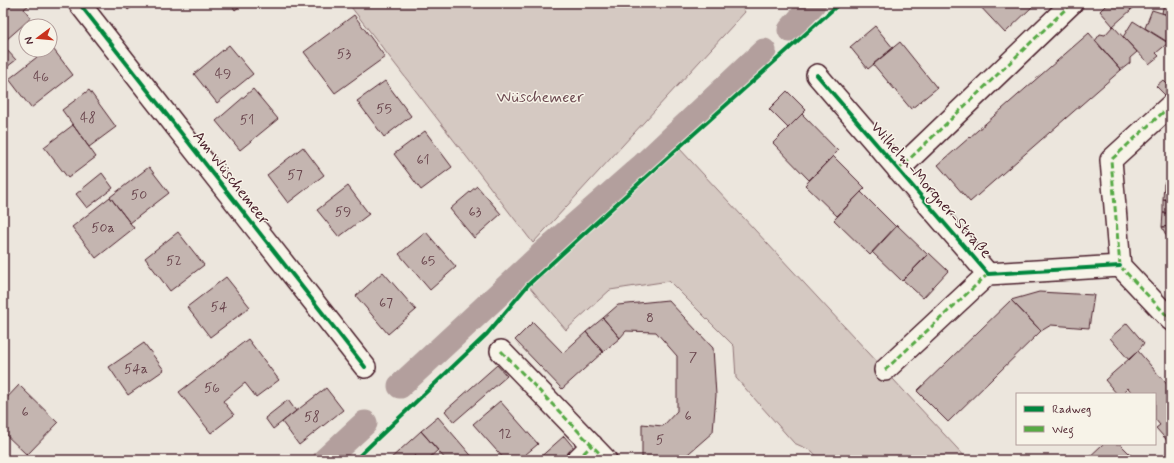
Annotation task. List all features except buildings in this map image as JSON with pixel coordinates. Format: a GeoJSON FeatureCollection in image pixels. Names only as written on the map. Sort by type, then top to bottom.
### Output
{"type":"FeatureCollection","features":[{"type":"Feature","properties":{"kind":"street","name":"Am Wüschemeer"},"geometry":{"type":"LineString","coordinates":[[79,3],[365,367]]}},
{"type":"Feature","properties":{"kind":"street"},"geometry":{"type":"LineString","coordinates":[[898,170],[1072,3]]}},
{"type":"Feature","properties":{"kind":"street","name":"Wilhelm-Morgner-Straße"},"geometry":{"type":"LineString","coordinates":[[817,75],[988,274]]}},
{"type":"Feature","properties":{"kind":"street"},"geometry":{"type":"LineString","coordinates":[[1171,105],[1111,160],[1120,266],[1171,320]]}},
{"type":"Feature","properties":{"kind":"street","name":"Wilhelm-Morgner-Straße"},"geometry":{"type":"LineString","coordinates":[[885,370],[988,274],[1120,266]]}},
{"type":"Feature","properties":{"kind":"street"},"geometry":{"type":"LineString","coordinates":[[501,351],[599,452],[577,460]]}},
{"type":"Feature","properties":{"kind":"green space","name":"Wüschemeer"},"geometry":{"type":"Polygon","coordinates":[[[348,3],[739,3],[745,12],[533,243],[348,3]]]}},
{"type":"Feature","properties":{"kind":"green space"},"geometry":{"type":"Polygon","coordinates":[[[679,148],[968,460],[820,460],[812,451],[794,443],[736,378],[734,346],[669,281],[610,290],[566,330],[528,285],[679,148]]]}},
{"type":"Feature","properties":{"kind":"waterway"},"geometry":{"type":"LineString","coordinates":[[790,30],[814,3]]}},
{"type":"Feature","properties":{"kind":"waterway"},"geometry":{"type":"LineString","coordinates":[[400,386],[542,254],[641,167],[764,51]]}},
{"type":"Feature","properties":{"kind":"waterway"},"geometry":{"type":"LineString","coordinates":[[325,460],[365,423]]}},
{"type":"Feature","properties":{"kind":"marked path"},"geometry":{"type":"LineString","coordinates":[[898,170],[1072,3]]}},
{"type":"Feature","properties":{"kind":"marked path"},"geometry":{"type":"LineString","coordinates":[[1120,266],[1111,160],[1171,105]]}},
{"type":"Feature","properties":{"kind":"marked path"},"geometry":{"type":"LineString","coordinates":[[1120,266],[1171,320]]}},
{"type":"Feature","properties":{"kind":"marked path"},"geometry":{"type":"LineString","coordinates":[[885,370],[988,274]]}},
{"type":"Feature","properties":{"kind":"marked path"},"geometry":{"type":"LineString","coordinates":[[501,351],[606,460]]}},
{"type":"Feature","properties":{"kind":"marked path"},"geometry":{"type":"LineString","coordinates":[[577,460],[592,445]]}},
{"type":"Feature","properties":{"kind":"cycle path"},"geometry":{"type":"LineString","coordinates":[[79,3],[365,367]]}},
{"type":"Feature","properties":{"kind":"cycle path"},"geometry":{"type":"LineString","coordinates":[[355,460],[487,334],[528,285],[840,3]]}},
{"type":"Feature","properties":{"kind":"cycle path"},"geometry":{"type":"LineString","coordinates":[[817,75],[988,274],[1120,266]]}}]}
